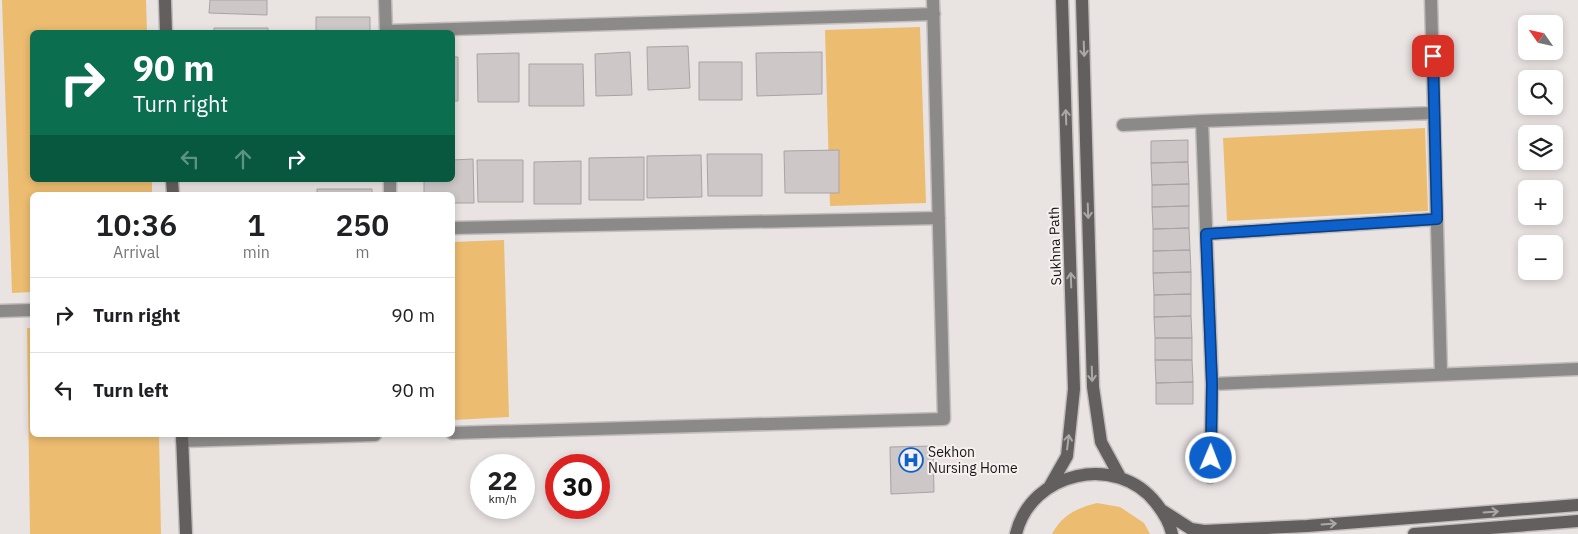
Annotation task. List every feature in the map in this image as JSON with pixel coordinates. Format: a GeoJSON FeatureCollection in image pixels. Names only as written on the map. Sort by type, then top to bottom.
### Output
{"type":"FeatureCollection","features":[{"type":"Feature","properties":{"kind":"main road"},"geometry":{"type":"LineString","coordinates":[[165,0],[166,30]]}},
{"type":"Feature","properties":{"kind":"main road","name":"Sukhna Path"},"geometry":{"type":"LineString","coordinates":[[1050,486],[1066,456],[1074,388],[1062,0]]}},
{"type":"Feature","properties":{"kind":"main road"},"geometry":{"type":"LineString","coordinates":[[1082,0],[1092,387],[1101,442],[1120,477]]}},
{"type":"Feature","properties":{"kind":"main road"},"geometry":{"type":"LineString","coordinates":[[182,438],[186,534]]}},
{"type":"Feature","properties":{"kind":"main road"},"geometry":{"type":"LineString","coordinates":[[1013,532],[1030,504],[1050,486],[1063,480],[1091,473],[1120,477],[1137,485],[1163,511],[1191,529],[1204,531],[1307,526],[1578,505]]}},
{"type":"Feature","properties":{"kind":"main road"},"geometry":{"type":"LineString","coordinates":[[1163,511],[1172,534]]}},
{"type":"Feature","properties":{"kind":"main road"},"geometry":{"type":"LineString","coordinates":[[1414,534],[1578,522]]}},
{"type":"Feature","properties":{"kind":"street"},"geometry":{"type":"LineString","coordinates":[[385,0],[386,30]]}},
{"type":"Feature","properties":{"kind":"street"},"geometry":{"type":"LineString","coordinates":[[455,433],[944,419],[933,0]]}},
{"type":"Feature","properties":{"kind":"street"},"geometry":{"type":"LineString","coordinates":[[1431,0],[1441,374]]}},
{"type":"Feature","properties":{"kind":"street"},"geometry":{"type":"LineString","coordinates":[[447,30],[934,14]]}},
{"type":"Feature","properties":{"kind":"street"},"geometry":{"type":"LineString","coordinates":[[1123,125],[1202,120],[1434,113]]}},
{"type":"Feature","properties":{"kind":"street"},"geometry":{"type":"LineString","coordinates":[[1202,120],[1212,384],[1210,477]]}},
{"type":"Feature","properties":{"kind":"street"},"geometry":{"type":"LineString","coordinates":[[455,228],[939,218]]}},
{"type":"Feature","properties":{"kind":"street"},"geometry":{"type":"LineString","coordinates":[[1206,234],[1437,219]]}},
{"type":"Feature","properties":{"kind":"street"},"geometry":{"type":"LineString","coordinates":[[0,311],[30,310]]}},
{"type":"Feature","properties":{"kind":"street"},"geometry":{"type":"LineString","coordinates":[[1212,384],[1578,369]]}},
{"type":"Feature","properties":{"kind":"street"},"geometry":{"type":"LineString","coordinates":[[182,438],[246,437]]}},
{"type":"Feature","properties":{"kind":"shaded area"},"geometry":{"type":"Polygon","coordinates":[[[2,0],[146,0],[147,30],[30,30],[30,182],[152,182],[152,192],[30,192],[30,292],[12,293],[2,0]]]}},
{"type":"Feature","properties":{"kind":"shaded area"},"geometry":{"type":"Polygon","coordinates":[[[920,27],[926,203],[830,206],[825,30],[920,27]]]}},
{"type":"Feature","properties":{"kind":"shaded area"},"geometry":{"type":"Polygon","coordinates":[[[1425,128],[1428,211],[1227,221],[1223,138],[1425,128]]]}},
{"type":"Feature","properties":{"kind":"shaded area"},"geometry":{"type":"Polygon","coordinates":[[[504,240],[509,417],[455,420],[455,242],[504,240]]]}},
{"type":"Feature","properties":{"kind":"shaded area"},"geometry":{"type":"Polygon","coordinates":[[[27,328],[30,328],[30,437],[159,437],[161,534],[30,534],[27,328]]]}},
{"type":"Feature","properties":{"kind":"shaded area"},"geometry":{"type":"Polygon","coordinates":[[[1097,503],[1120,507],[1144,523],[1150,534],[1052,534],[1065,517],[1083,507],[1097,503]]]}},
{"type":"Feature","properties":{"kind":"building"},"geometry":{"type":"Polygon","coordinates":[[[210,0],[267,0],[267,15],[209,13],[210,0]]]}},
{"type":"Feature","properties":{"kind":"building"},"geometry":{"type":"Polygon","coordinates":[[[316,17],[370,17],[370,30],[316,30],[316,17]]]}},
{"type":"Feature","properties":{"kind":"building"},"geometry":{"type":"Polygon","coordinates":[[[214,28],[268,28],[268,30],[214,30],[214,28]]]}},
{"type":"Feature","properties":{"kind":"building"},"geometry":{"type":"Polygon","coordinates":[[[688,46],[690,88],[648,90],[647,47],[688,46]]]}},
{"type":"Feature","properties":{"kind":"building"},"geometry":{"type":"Polygon","coordinates":[[[630,52],[632,95],[596,96],[595,54],[630,52]]]}},
{"type":"Feature","properties":{"kind":"building"},"geometry":{"type":"Polygon","coordinates":[[[822,52],[822,94],[757,96],[756,53],[822,52]]]}},
{"type":"Feature","properties":{"kind":"building"},"geometry":{"type":"Polygon","coordinates":[[[519,53],[519,102],[478,102],[477,54],[519,53]]]}},
{"type":"Feature","properties":{"kind":"building"},"geometry":{"type":"Polygon","coordinates":[[[455,57],[458,57],[458,101],[455,101],[455,57]]]}},
{"type":"Feature","properties":{"kind":"building"},"geometry":{"type":"Polygon","coordinates":[[[699,62],[742,62],[742,100],[699,100],[699,62]]]}},
{"type":"Feature","properties":{"kind":"building"},"geometry":{"type":"Polygon","coordinates":[[[529,64],[583,64],[584,106],[529,106],[529,64]]]}},
{"type":"Feature","properties":{"kind":"building"},"geometry":{"type":"Polygon","coordinates":[[[1188,140],[1188,162],[1151,163],[1151,141],[1188,140]]]}},
{"type":"Feature","properties":{"kind":"building"},"geometry":{"type":"Polygon","coordinates":[[[839,150],[839,193],[785,193],[784,151],[839,150]]]}},
{"type":"Feature","properties":{"kind":"building"},"geometry":{"type":"Polygon","coordinates":[[[707,154],[762,154],[762,196],[708,196],[707,154]]]}},
{"type":"Feature","properties":{"kind":"building"},"geometry":{"type":"Polygon","coordinates":[[[701,155],[702,197],[647,198],[647,156],[701,155]]]}},
{"type":"Feature","properties":{"kind":"building"},"geometry":{"type":"Polygon","coordinates":[[[644,157],[644,200],[589,200],[589,158],[644,157]]]}},
{"type":"Feature","properties":{"kind":"building"},"geometry":{"type":"Polygon","coordinates":[[[473,159],[474,203],[455,203],[455,192],[424,192],[424,182],[455,182],[455,160],[473,159]]]}},
{"type":"Feature","properties":{"kind":"building"},"geometry":{"type":"Polygon","coordinates":[[[477,160],[523,160],[523,202],[478,202],[477,160]]]}},
{"type":"Feature","properties":{"kind":"building"},"geometry":{"type":"Polygon","coordinates":[[[581,161],[581,204],[534,204],[534,162],[581,161]]]}},
{"type":"Feature","properties":{"kind":"building"},"geometry":{"type":"Polygon","coordinates":[[[1188,162],[1189,184],[1152,185],[1151,163],[1188,162]]]}},
{"type":"Feature","properties":{"kind":"building"},"geometry":{"type":"Polygon","coordinates":[[[1189,184],[1189,206],[1152,207],[1152,185],[1189,184]]]}},
{"type":"Feature","properties":{"kind":"building"},"geometry":{"type":"Polygon","coordinates":[[[317,189],[372,189],[372,192],[317,192],[317,189]]]}},
{"type":"Feature","properties":{"kind":"building"},"geometry":{"type":"Polygon","coordinates":[[[1189,206],[1189,228],[1153,229],[1152,207],[1189,206]]]}},
{"type":"Feature","properties":{"kind":"building"},"geometry":{"type":"Polygon","coordinates":[[[1189,228],[1190,250],[1153,251],[1153,229],[1189,228]]]}},
{"type":"Feature","properties":{"kind":"building"},"geometry":{"type":"Polygon","coordinates":[[[1190,250],[1191,272],[1153,273],[1153,251],[1190,250]]]}},
{"type":"Feature","properties":{"kind":"building"},"geometry":{"type":"Polygon","coordinates":[[[1191,272],[1191,294],[1154,295],[1153,273],[1191,272]]]}},
{"type":"Feature","properties":{"kind":"building"},"geometry":{"type":"Polygon","coordinates":[[[1191,294],[1191,316],[1154,317],[1154,295],[1191,294]]]}},
{"type":"Feature","properties":{"kind":"building"},"geometry":{"type":"Polygon","coordinates":[[[1191,316],[1192,338],[1155,338],[1154,317],[1191,316]]]}},
{"type":"Feature","properties":{"kind":"building"},"geometry":{"type":"Polygon","coordinates":[[[1155,338],[1192,338],[1192,360],[1155,360],[1155,338]]]}},
{"type":"Feature","properties":{"kind":"building"},"geometry":{"type":"Polygon","coordinates":[[[1155,360],[1192,360],[1193,382],[1156,383],[1155,360]]]}},
{"type":"Feature","properties":{"kind":"building"},"geometry":{"type":"Polygon","coordinates":[[[1193,382],[1193,404],[1156,404],[1156,383],[1193,382]]]}},
{"type":"Feature","properties":{"kind":"building"},"geometry":{"type":"Polygon","coordinates":[[[933,446],[934,492],[891,494],[890,447],[933,446]]]}},
{"type":"Feature","properties":{"kind":"place","name":"Sekhon Nursing Home"},"geometry":{"type":"Point","coordinates":[911,460]}},
{"type":"Feature","properties":{"kind":"route"},"geometry":{"type":"LineString","coordinates":[[1211,458],[1212,384],[1206,234],[1437,219],[1433,56]]}}]}
